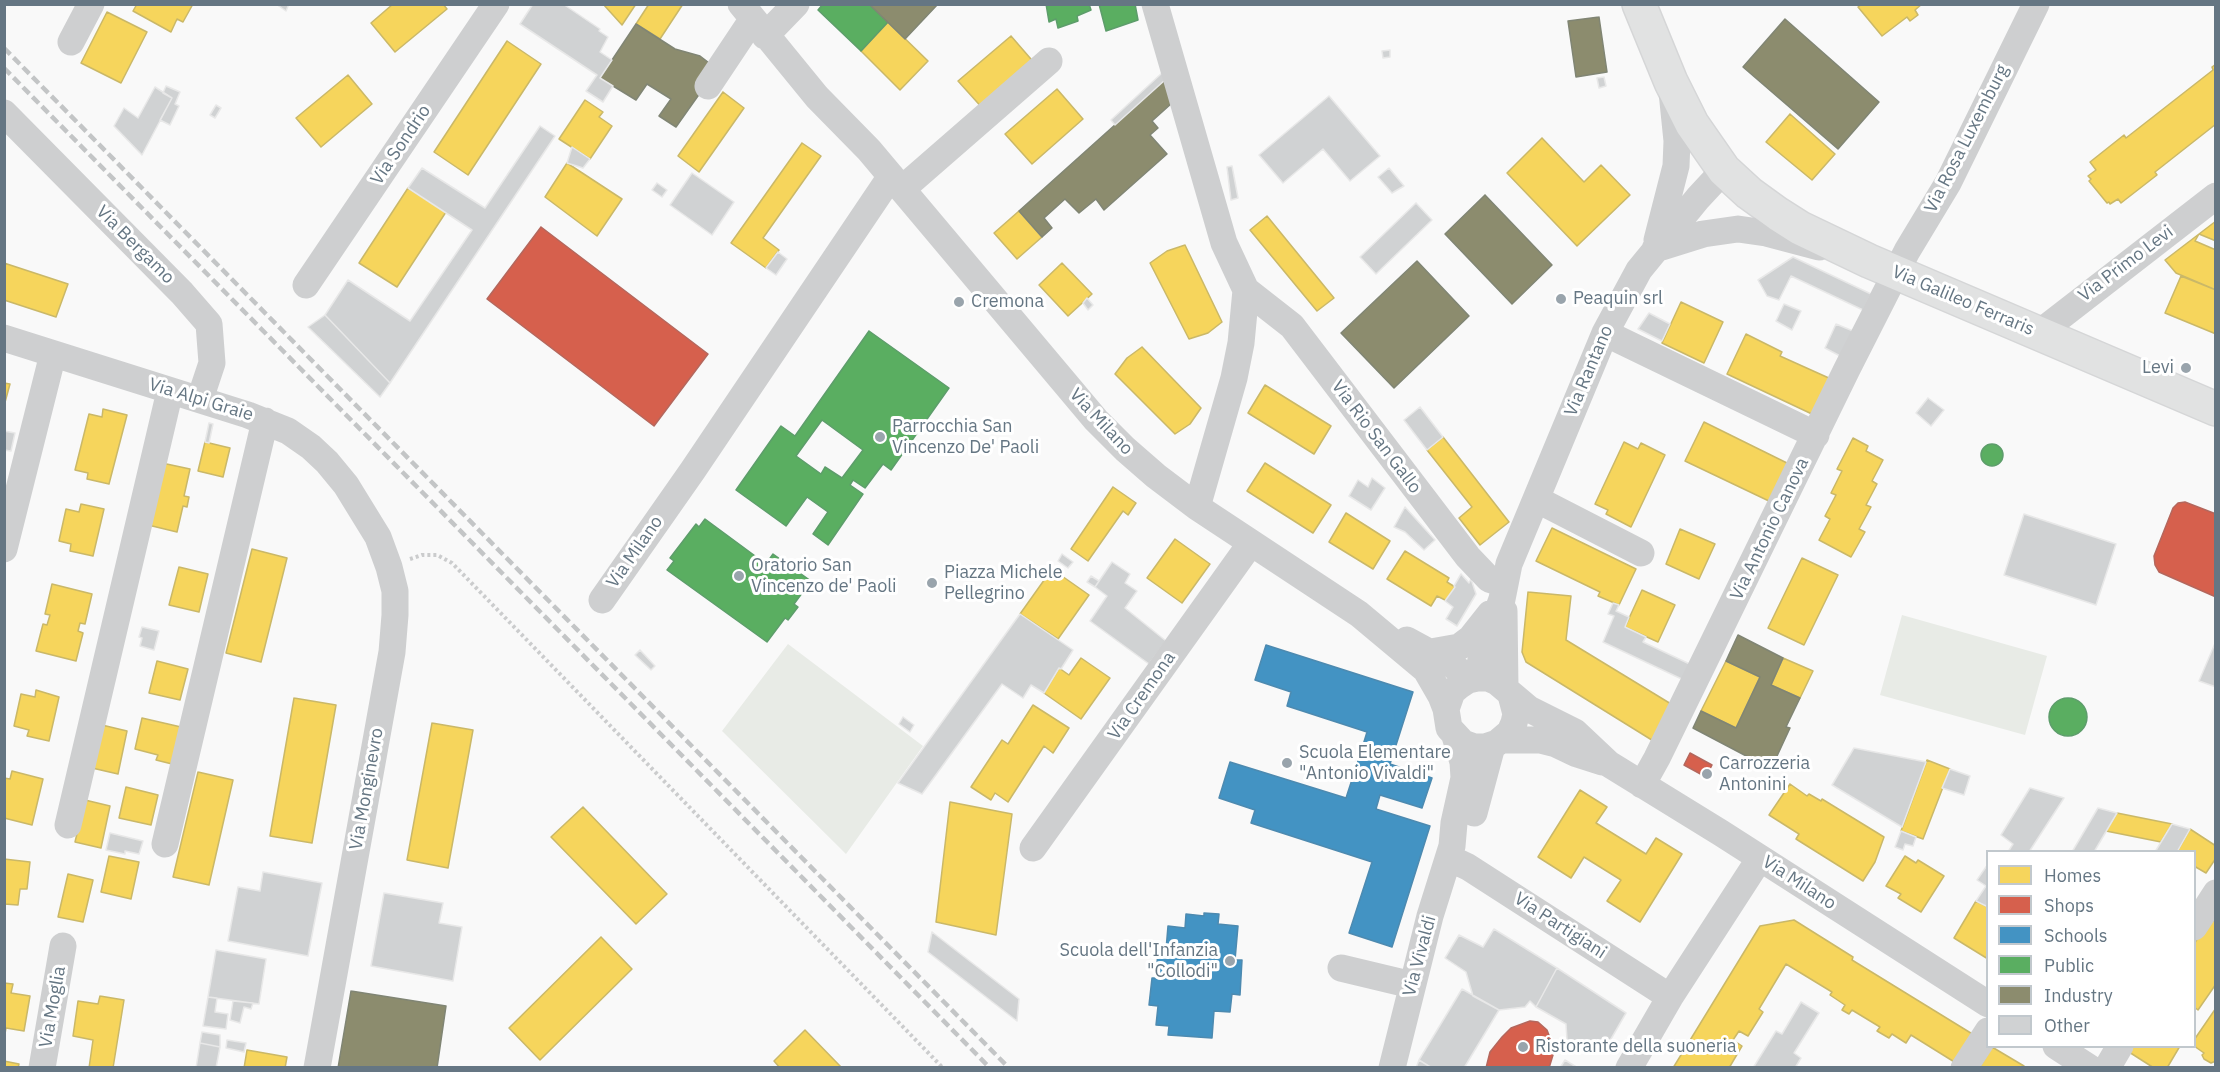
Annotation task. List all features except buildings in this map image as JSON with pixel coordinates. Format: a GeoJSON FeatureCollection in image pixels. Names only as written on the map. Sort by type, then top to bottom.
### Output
{"type":"FeatureCollection","features":[{"type":"Feature","properties":{"kind":"main road","name":"Via Galileo Ferraris"},"geometry":{"type":"LineString","coordinates":[[1639,4],[1671,82],[1692,124],[1724,170],[1749,193],[1778,214],[1800,228],[1883,267],[2216,409]]}},
{"type":"Feature","properties":{"kind":"street"},"geometry":{"type":"LineString","coordinates":[[71,42],[91,4]]}},
{"type":"Feature","properties":{"kind":"street","name":"Via Sondrio"},"geometry":{"type":"LineString","coordinates":[[306,285],[496,4]]}},
{"type":"Feature","properties":{"kind":"street"},"geometry":{"type":"LineString","coordinates":[[708,86],[753,20],[796,4]]}},
{"type":"Feature","properties":{"kind":"street","name":"Via Rio San Gallo"},"geometry":{"type":"LineString","coordinates":[[1155,4],[1224,243],[1246,290],[1292,327],[1468,557],[1503,591]]}},
{"type":"Feature","properties":{"kind":"street","name":"Via Rosa Luxemburg"},"geometry":{"type":"LineString","coordinates":[[1883,267],[1912,241],[1948,183],[2036,4]]}},
{"type":"Feature","properties":{"kind":"street","name":"Via Milano"},"geometry":{"type":"LineString","coordinates":[[753,20],[817,97],[869,150],[1096,420],[1140,463],[1197,507],[1359,614],[1431,652],[1473,679],[1488,678],[1544,718],[1562,723],[1609,764],[1986,1003]]}},
{"type":"Feature","properties":{"kind":"street"},"geometry":{"type":"LineString","coordinates":[[897,183],[1049,61]]}},
{"type":"Feature","properties":{"kind":"street","name":"Via Rantano"},"geometry":{"type":"LineString","coordinates":[[1654,249],[1676,166],[1677,141],[1671,82]]}},
{"type":"Feature","properties":{"kind":"street","name":"Via Bergamo"},"geometry":{"type":"LineString","coordinates":[[4,113],[182,293],[209,324],[212,363],[200,399]]}},
{"type":"Feature","properties":{"kind":"street","name":"Via Rantano"},"geometry":{"type":"LineString","coordinates":[[1473,679],[1503,591],[1509,564],[1605,333],[1623,297],[1654,249],[1724,170]]}},
{"type":"Feature","properties":{"kind":"street","name":"Via Milano"},"geometry":{"type":"LineString","coordinates":[[602,600],[897,183]]}},
{"type":"Feature","properties":{"kind":"street","name":"Via Primo Levi"},"geometry":{"type":"LineString","coordinates":[[2038,333],[2216,196]]}},
{"type":"Feature","properties":{"kind":"street"},"geometry":{"type":"LineString","coordinates":[[1654,249],[1703,234],[1738,229],[1766,232],[1883,267]]}},
{"type":"Feature","properties":{"kind":"street","name":"Via Antonio Canova"},"geometry":{"type":"LineString","coordinates":[[1642,785],[1816,435],[1883,267]]}},
{"type":"Feature","properties":{"kind":"street"},"geometry":{"type":"LineString","coordinates":[[1197,507],[1234,378],[1241,342],[1246,290]]}},
{"type":"Feature","properties":{"kind":"street"},"geometry":{"type":"LineString","coordinates":[[1605,333],[1816,435]]}},
{"type":"Feature","properties":{"kind":"street","name":"Via Alpi Graie"},"geometry":{"type":"LineString","coordinates":[[4,338],[200,399],[288,431],[311,447],[346,485],[364,514]]}},
{"type":"Feature","properties":{"kind":"street"},"geometry":{"type":"LineString","coordinates":[[4,549],[53,354]]}},
{"type":"Feature","properties":{"kind":"street"},"geometry":{"type":"LineString","coordinates":[[68,825],[170,391]]}},
{"type":"Feature","properties":{"kind":"street"},"geometry":{"type":"LineString","coordinates":[[165,844],[265,421]]}},
{"type":"Feature","properties":{"kind":"street"},"geometry":{"type":"LineString","coordinates":[[1536,499],[1641,553]]}},
{"type":"Feature","properties":{"kind":"street","name":"Via Monginevro"},"geometry":{"type":"LineString","coordinates":[[316,1068],[392,652],[394,591],[389,567],[378,537],[364,514]]}},
{"type":"Feature","properties":{"kind":"street","name":"Via Cremona"},"geometry":{"type":"LineString","coordinates":[[1033,848],[1251,543]]}},
{"type":"Feature","properties":{"kind":"street"},"geometry":{"type":"LineString","coordinates":[[1431,652],[1459,647],[1471,638],[1503,591]]}},
{"type":"Feature","properties":{"kind":"street","name":"Via Rantano"},"geometry":{"type":"LineString","coordinates":[[1503,591],[1508,692]]}},
{"type":"Feature","properties":{"kind":"street","name":"Via Milano"},"geometry":{"type":"LineString","coordinates":[[1359,614],[1426,670],[1441,696],[1449,728],[1463,743],[1474,747],[1540,740],[1609,764]]}},
{"type":"Feature","properties":{"kind":"street"},"geometry":{"type":"LineString","coordinates":[[1446,709],[1452,693],[1473,679]]}},
{"type":"Feature","properties":{"kind":"street"},"geometry":{"type":"LineString","coordinates":[[1497,743],[1510,732],[1516,714],[1508,692]]}},
{"type":"Feature","properties":{"kind":"street","name":"Via Vivaldi"},"geometry":{"type":"LineString","coordinates":[[1392,1068],[1430,916],[1450,852],[1464,778],[1463,762],[1455,736]]}},
{"type":"Feature","properties":{"kind":"street","name":"Via Vivaldi"},"geometry":{"type":"LineString","coordinates":[[1450,852],[1474,816],[1497,743]]}},
{"type":"Feature","properties":{"kind":"street","name":"Via Partigiani"},"geometry":{"type":"LineString","coordinates":[[1450,852],[1477,872],[1670,997]]}},
{"type":"Feature","properties":{"kind":"street"},"geometry":{"type":"LineString","coordinates":[[1629,1068],[1670,997],[1760,858]]}},
{"type":"Feature","properties":{"kind":"street"},"geometry":{"type":"LineString","coordinates":[[2196,924],[2216,893]]}},
{"type":"Feature","properties":{"kind":"street","name":"Via Moglia"},"geometry":{"type":"LineString","coordinates":[[42,1068],[63,946]]}},
{"type":"Feature","properties":{"kind":"street"},"geometry":{"type":"LineString","coordinates":[[1341,968],[1412,985]]}},
{"type":"Feature","properties":{"kind":"street"},"geometry":{"type":"LineString","coordinates":[[1964,1068],[1986,1034]]}},
{"type":"Feature","properties":{"kind":"street"},"geometry":{"type":"LineString","coordinates":[[2058,1048],[2090,1068]]}},
{"type":"Feature","properties":{"kind":"street"},"geometry":{"type":"LineString","coordinates":[[2107,1068],[2119,1048]]}},
{"type":"Feature","properties":{"kind":"path"},"geometry":{"type":"LineString","coordinates":[[389,567],[422,555],[437,555],[452,563],[943,1068]]}},
{"type":"Feature","properties":{"kind":"shaded area"},"geometry":{"type":"Polygon","coordinates":[[[1902,615],[2047,656],[2025,735],[1880,695],[1902,615]]]}},
{"type":"Feature","properties":{"kind":"shaded area"},"geometry":{"type":"Polygon","coordinates":[[[788,644],[923,746],[846,854],[722,731],[788,644]]]}},
{"type":"Feature","properties":{"kind":"railway"},"geometry":{"type":"LineString","coordinates":[[4,48],[1009,1068]]}},
{"type":"Feature","properties":{"kind":"railway"},"geometry":{"type":"LineString","coordinates":[[4,68],[990,1068]]}},
{"type":"Feature","properties":{"kind":"place","name":"Peaquin srl"},"geometry":{"type":"Point","coordinates":[1561,299]}},
{"type":"Feature","properties":{"kind":"place","name":"Cremona"},"geometry":{"type":"Point","coordinates":[959,302]}},
{"type":"Feature","properties":{"kind":"place","name":"Levi"},"geometry":{"type":"Point","coordinates":[2186,368]}},
{"type":"Feature","properties":{"kind":"place","name":"Parrocchia San Vincenzo De' Paoli"},"geometry":{"type":"Point","coordinates":[880,437]}},
{"type":"Feature","properties":{"kind":"place","name":"Oratorio San Vincenzo de' Paoli"},"geometry":{"type":"Point","coordinates":[739,576]}},
{"type":"Feature","properties":{"kind":"place","name":"Piazza Michele Pellegrino"},"geometry":{"type":"Point","coordinates":[932,583]}},
{"type":"Feature","properties":{"kind":"place","name":"Scuola Elementare \"Antonio Vivaldi\""},"geometry":{"type":"Point","coordinates":[1287,763]}},
{"type":"Feature","properties":{"kind":"place","name":"Carrozzeria Antonini"},"geometry":{"type":"Point","coordinates":[1707,774]}},
{"type":"Feature","properties":{"kind":"place","name":"Scuola dell'Infanzia \"Collodi\""},"geometry":{"type":"Point","coordinates":[1230,961]}},
{"type":"Feature","properties":{"kind":"place","name":"Ristorante della suoneria"},"geometry":{"type":"Point","coordinates":[1523,1047]}}]}
